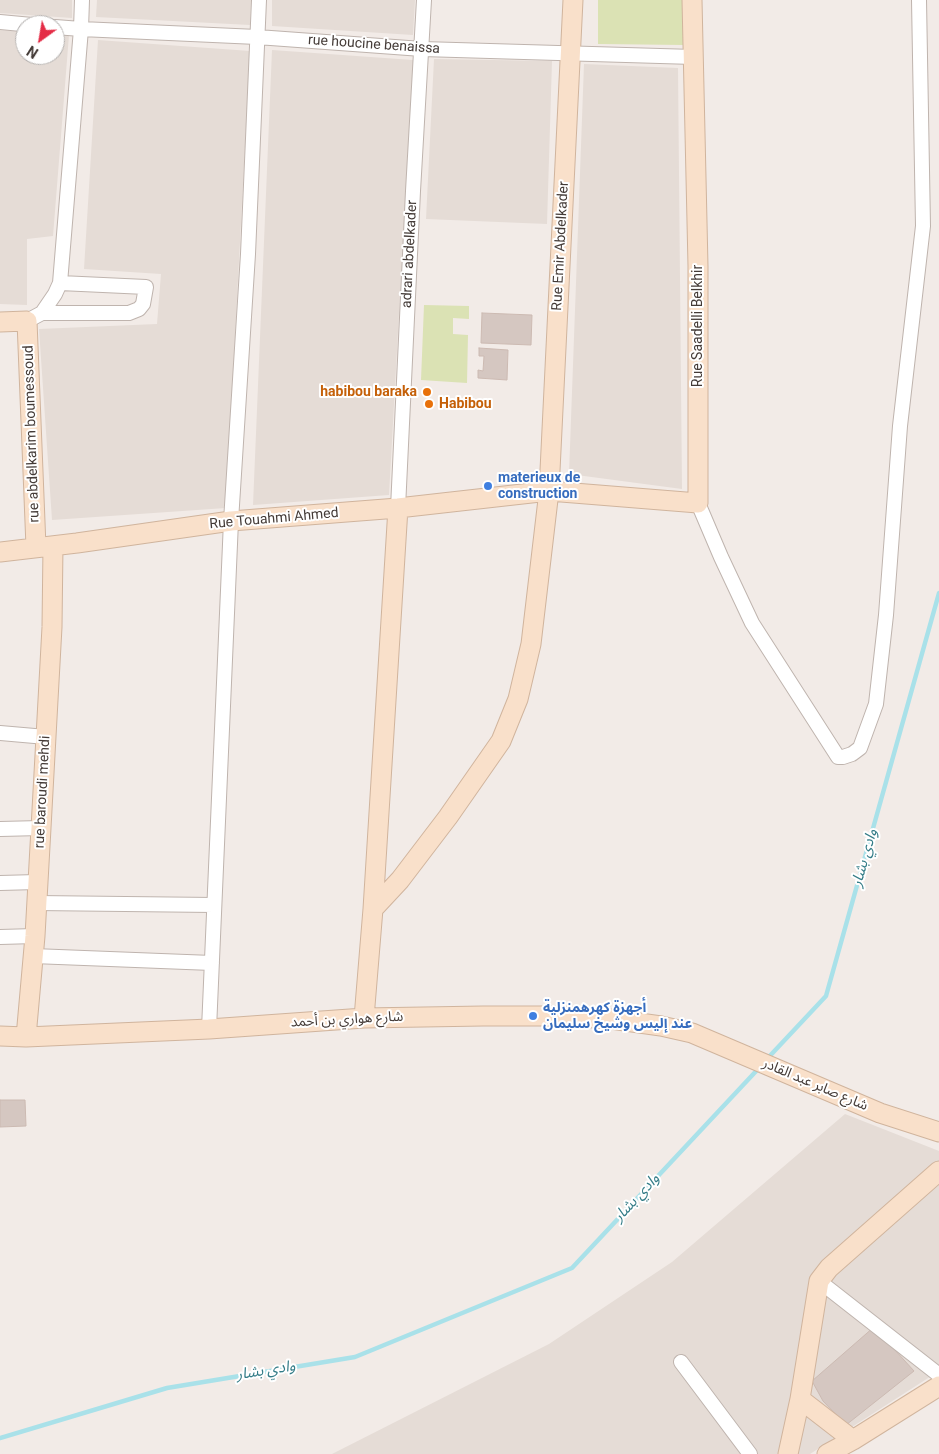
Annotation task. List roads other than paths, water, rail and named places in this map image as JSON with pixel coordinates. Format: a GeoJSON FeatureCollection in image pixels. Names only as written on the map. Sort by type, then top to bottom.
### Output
{"type":"FeatureCollection","features":[{"type":"Feature","properties":{"kind":"street"},"geometry":{"type":"LineString","coordinates":[[35,317],[55,294],[60,283],[82,0]]}},
{"type":"Feature","properties":{"kind":"street"},"geometry":{"type":"LineString","coordinates":[[209,1029],[231,521],[248,254],[259,0]]}},
{"type":"Feature","properties":{"kind":"street","name":"adrari abdelkader"},"geometry":{"type":"LineString","coordinates":[[398,508],[424,0]]}},
{"type":"Feature","properties":{"kind":"street","name":"Rue Emir Abdelkader"},"geometry":{"type":"LineString","coordinates":[[373,909],[400,880],[442,825],[501,741],[518,699],[531,644],[549,491],[573,0]]}},
{"type":"Feature","properties":{"kind":"street","name":"Rue Saadelli Belkhir"},"geometry":{"type":"LineString","coordinates":[[692,0],[698,266],[698,503]]}},
{"type":"Feature","properties":{"kind":"street"},"geometry":{"type":"LineString","coordinates":[[549,491],[698,503],[752,622],[838,757],[852,754],[860,748],[869,726],[877,696],[886,615],[900,426],[923,226],[919,0]]}},
{"type":"Feature","properties":{"kind":"street"},"geometry":{"type":"LineString","coordinates":[[0,22],[15,23]]}},
{"type":"Feature","properties":{"kind":"street","name":"rue houcine benaissa"},"geometry":{"type":"LineString","coordinates":[[65,28],[257,37],[422,49],[694,57]]}},
{"type":"Feature","properties":{"kind":"street"},"geometry":{"type":"LineString","coordinates":[[0,322],[35,317],[129,313],[140,309],[145,300],[146,287],[60,283]]}},
{"type":"Feature","properties":{"kind":"street","name":"rue abdelkarim boumessoud"},"geometry":{"type":"LineString","coordinates":[[35,317],[45,546]]}},
{"type":"Feature","properties":{"kind":"street","name":"Rue Touahmi Ahmed"},"geometry":{"type":"LineString","coordinates":[[0,552],[231,521],[398,508],[549,491]]}},
{"type":"Feature","properties":{"kind":"street"},"geometry":{"type":"LineString","coordinates":[[364,1018],[373,909],[398,508]]}},
{"type":"Feature","properties":{"kind":"street","name":"rue baroudi mehdi"},"geometry":{"type":"LineString","coordinates":[[26,1037],[35,936],[52,627],[45,546]]}},
{"type":"Feature","properties":{"kind":"street"},"geometry":{"type":"LineString","coordinates":[[0,733],[46,737]]}},
{"type":"Feature","properties":{"kind":"street"},"geometry":{"type":"LineString","coordinates":[[0,829],[41,828]]}},
{"type":"Feature","properties":{"kind":"street"},"geometry":{"type":"LineString","coordinates":[[0,883],[37,882]]}},
{"type":"Feature","properties":{"kind":"street"},"geometry":{"type":"LineString","coordinates":[[36,903],[214,905]]}},
{"type":"Feature","properties":{"kind":"street"},"geometry":{"type":"LineString","coordinates":[[0,937],[35,936]]}},
{"type":"Feature","properties":{"kind":"street"},"geometry":{"type":"LineString","coordinates":[[33,956],[212,963]]}},
{"type":"Feature","properties":{"kind":"street","name":"شارع هواري بن أحمد"},"geometry":{"type":"LineString","coordinates":[[0,1036],[26,1037],[209,1029],[364,1018],[483,1016],[559,1016],[611,1019],[661,1026],[692,1033]]}},
{"type":"Feature","properties":{"kind":"street","name":"شارع صابر عبد القادر"},"geometry":{"type":"LineString","coordinates":[[692,1033],[880,1112],[939,1132]]}},
{"type":"Feature","properties":{"kind":"street"},"geometry":{"type":"LineString","coordinates":[[788,1454],[800,1399],[819,1281],[829,1268],[939,1171]]}},
{"type":"Feature","properties":{"kind":"street"},"geometry":{"type":"LineString","coordinates":[[819,1281],[939,1375]]}},
{"type":"Feature","properties":{"kind":"street"},"geometry":{"type":"LineString","coordinates":[[681,1362],[750,1454]]}},
{"type":"Feature","properties":{"kind":"street"},"geometry":{"type":"LineString","coordinates":[[827,1454],[853,1440],[939,1386]]}},
{"type":"Feature","properties":{"kind":"street"},"geometry":{"type":"LineString","coordinates":[[800,1399],[853,1440]]}},
{"type":"Feature","properties":{"kind":"waterway","name":"وادي بشار"},"geometry":{"type":"LineString","coordinates":[[766,1060],[826,996],[939,593]]}},
{"type":"Feature","properties":{"kind":"waterway","name":"وادي بشار"},"geometry":{"type":"LineString","coordinates":[[0,1438],[167,1388],[355,1357],[572,1268],[759,1068]]}},
{"type":"Feature","properties":{"kind":"place","name":"habibou baraka"},"geometry":{"type":"Point","coordinates":[427,392]}},
{"type":"Feature","properties":{"kind":"place","name":"Habibou"},"geometry":{"type":"Point","coordinates":[429,404]}},
{"type":"Feature","properties":{"kind":"place","name":"materieux de construction"},"geometry":{"type":"Point","coordinates":[488,486]}},
{"type":"Feature","properties":{"kind":"place","name":"أجهزة كهرهمنزلية عند إليس وشيخ سليمان"},"geometry":{"type":"Point","coordinates":[533,1016]}}]}
